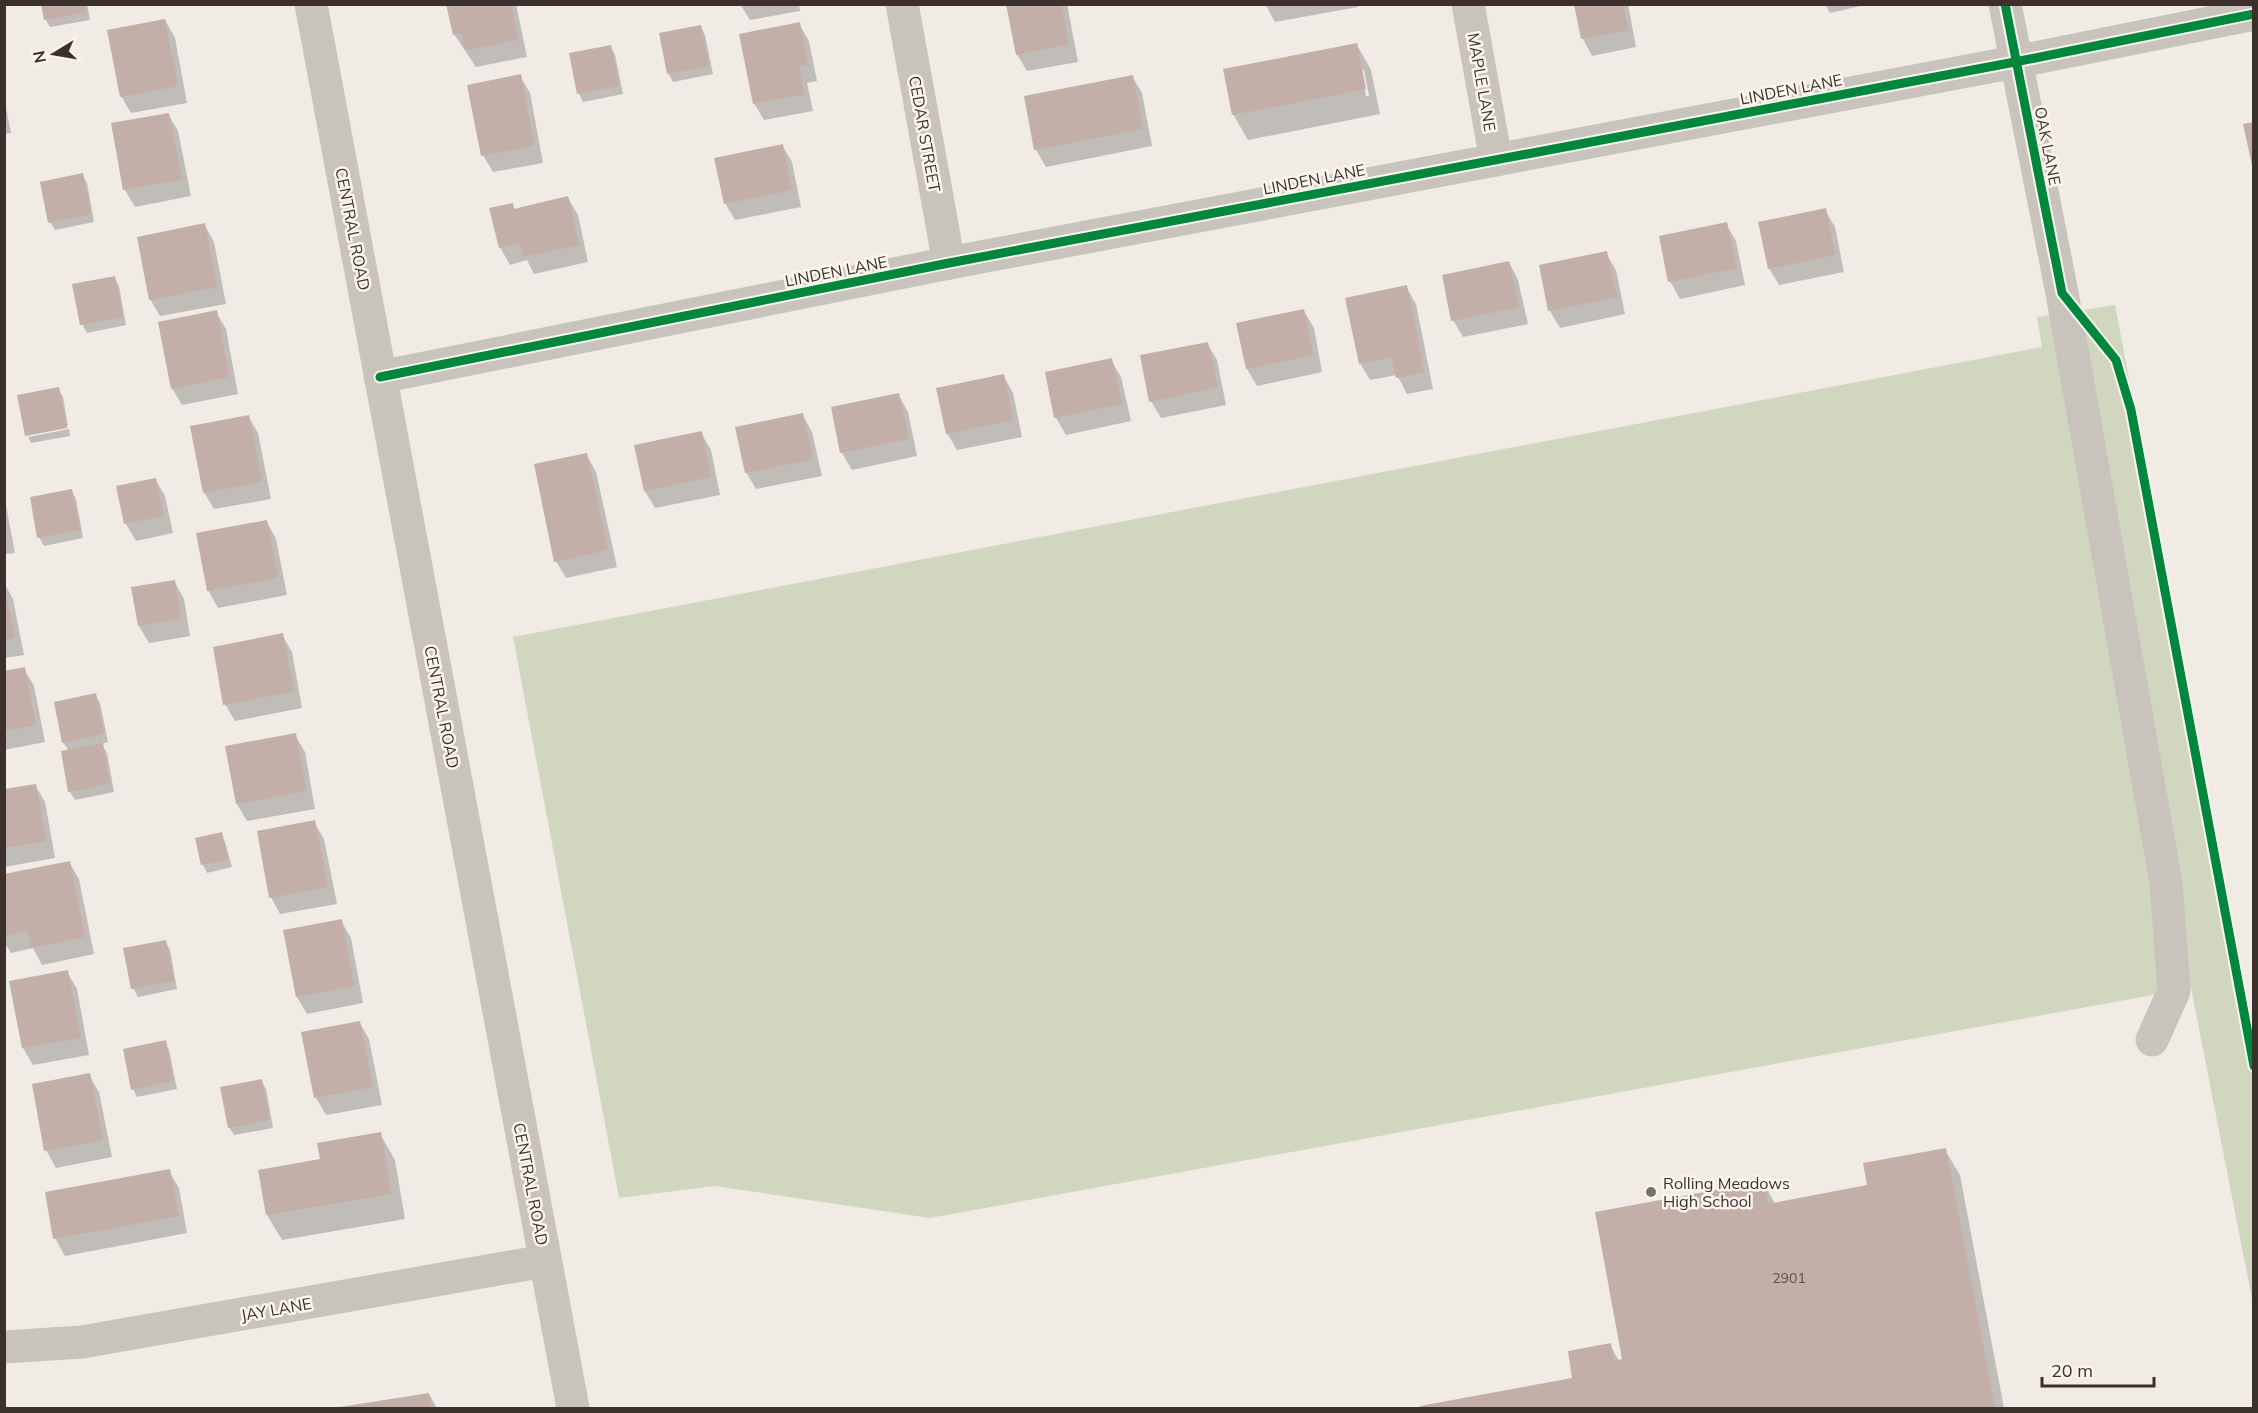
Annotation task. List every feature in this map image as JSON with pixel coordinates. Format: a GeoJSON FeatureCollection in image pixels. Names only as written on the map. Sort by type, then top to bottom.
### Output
{"type":"FeatureCollection","features":[{"type":"Feature","properties":{"kind":"street","name":"CENTRAL ROAD"},"geometry":{"type":"LineString","coordinates":[[311,4],[573,1408]]}},
{"type":"Feature","properties":{"kind":"street","name":"CEDAR STREET"},"geometry":{"type":"LineString","coordinates":[[902,4],[949,263]]}},
{"type":"Feature","properties":{"kind":"street","name":"MAPLE LANE"},"geometry":{"type":"LineString","coordinates":[[1468,4],[1496,160]]}},
{"type":"Feature","properties":{"kind":"street","name":"OAK LANE"},"geometry":{"type":"LineString","coordinates":[[2005,4],[2062,293],[2166,883],[2174,991],[2152,1040]]}},
{"type":"Feature","properties":{"kind":"street","name":"LINDEN LANE"},"geometry":{"type":"LineString","coordinates":[[380,377],[949,263],[2015,62],[2253,14]]}},
{"type":"Feature","properties":{"kind":"street","name":"JAY LANE"},"geometry":{"type":"LineString","coordinates":[[4,1347],[82,1342],[545,1262]]}},
{"type":"Feature","properties":{"kind":"green space"},"geometry":{"type":"Polygon","coordinates":[[[2115,305],[2253,1031],[2253,1304],[2191,988],[930,1218],[715,1186],[619,1198],[513,637],[2042,347],[2037,317],[2115,305]]]}},
{"type":"Feature","properties":{"kind":"building"},"geometry":{"type":"Polygon","coordinates":[[[41,4],[85,4],[86,12],[44,20],[41,4]]]}},
{"type":"Feature","properties":{"kind":"building"},"geometry":{"type":"Polygon","coordinates":[[[446,4],[511,4],[518,40],[465,50],[461,33],[453,35],[446,4]]]}},
{"type":"Feature","properties":{"kind":"building"},"geometry":{"type":"Polygon","coordinates":[[[1006,4],[1061,4],[1069,44],[1016,55],[1006,4]]]}},
{"type":"Feature","properties":{"kind":"building"},"geometry":{"type":"Polygon","coordinates":[[[1574,4],[1623,4],[1628,30],[1581,39],[1574,4]]]}},
{"type":"Feature","properties":{"kind":"building"},"geometry":{"type":"Polygon","coordinates":[[[165,19],[178,86],[120,97],[107,30],[165,19]]]}},
{"type":"Feature","properties":{"kind":"building"},"geometry":{"type":"Polygon","coordinates":[[[800,22],[808,64],[799,66],[804,94],[753,104],[739,34],[800,22]]]}},
{"type":"Feature","properties":{"kind":"building"},"geometry":{"type":"Polygon","coordinates":[[[701,25],[709,66],[667,74],[659,33],[701,25]]]}},
{"type":"Feature","properties":{"kind":"building"},"geometry":{"type":"Polygon","coordinates":[[[1357,43],[1366,89],[1232,115],[1223,69],[1357,43]]]}},
{"type":"Feature","properties":{"kind":"building"},"geometry":{"type":"Polygon","coordinates":[[[611,45],[619,86],[577,94],[569,53],[611,45]]]}},
{"type":"Feature","properties":{"kind":"building"},"geometry":{"type":"Polygon","coordinates":[[[521,74],[534,146],[481,156],[467,85],[521,74]]]}},
{"type":"Feature","properties":{"kind":"building"},"geometry":{"type":"Polygon","coordinates":[[[1133,75],[1143,129],[1034,150],[1024,96],[1133,75]]]}},
{"type":"Feature","properties":{"kind":"building"},"geometry":{"type":"Polygon","coordinates":[[[169,113],[182,179],[123,190],[111,123],[169,113]]]}},
{"type":"Feature","properties":{"kind":"building"},"geometry":{"type":"Polygon","coordinates":[[[2254,122],[2254,169],[2253,170],[2243,124],[2254,122]]]}},
{"type":"Feature","properties":{"kind":"building"},"geometry":{"type":"Polygon","coordinates":[[[783,144],[792,190],[724,204],[714,158],[783,144]]]}},
{"type":"Feature","properties":{"kind":"building"},"geometry":{"type":"Polygon","coordinates":[[[83,173],[91,214],[48,223],[40,182],[83,173]]]}},
{"type":"Feature","properties":{"kind":"building"},"geometry":{"type":"Polygon","coordinates":[[[568,196],[579,245],[523,257],[520,243],[499,248],[489,208],[513,203],[514,209],[568,196]]]}},
{"type":"Feature","properties":{"kind":"building"},"geometry":{"type":"Polygon","coordinates":[[[1826,208],[1835,255],[1768,269],[1758,222],[1826,208]]]}},
{"type":"Feature","properties":{"kind":"building"},"geometry":{"type":"Polygon","coordinates":[[[1727,222],[1737,268],[1668,282],[1659,236],[1727,222]]]}},
{"type":"Feature","properties":{"kind":"building"},"geometry":{"type":"Polygon","coordinates":[[[205,223],[217,287],[149,300],[137,237],[205,223]]]}},
{"type":"Feature","properties":{"kind":"building"},"geometry":{"type":"Polygon","coordinates":[[[1607,251],[1617,297],[1548,311],[1539,265],[1607,251]]]}},
{"type":"Feature","properties":{"kind":"building"},"geometry":{"type":"Polygon","coordinates":[[[1509,261],[1519,307],[1451,321],[1442,275],[1509,261]]]}},
{"type":"Feature","properties":{"kind":"building"},"geometry":{"type":"Polygon","coordinates":[[[115,276],[123,317],[80,325],[72,284],[115,276]]]}},
{"type":"Feature","properties":{"kind":"building"},"geometry":{"type":"Polygon","coordinates":[[[1407,285],[1424,372],[1396,378],[1392,357],[1359,364],[1345,298],[1407,285]]]}},
{"type":"Feature","properties":{"kind":"building"},"geometry":{"type":"Polygon","coordinates":[[[1304,309],[1313,355],[1246,369],[1236,323],[1304,309]]]}},
{"type":"Feature","properties":{"kind":"building"},"geometry":{"type":"Polygon","coordinates":[[[217,310],[229,377],[171,389],[158,322],[217,310]]]}},
{"type":"Feature","properties":{"kind":"building"},"geometry":{"type":"Polygon","coordinates":[[[1208,342],[1218,387],[1149,402],[1140,355],[1208,342]]]}},
{"type":"Feature","properties":{"kind":"building"},"geometry":{"type":"Polygon","coordinates":[[[1112,358],[1122,404],[1054,418],[1045,372],[1112,358]]]}},
{"type":"Feature","properties":{"kind":"building"},"geometry":{"type":"Polygon","coordinates":[[[1004,374],[1013,420],[946,434],[936,388],[1004,374]]]}},
{"type":"Feature","properties":{"kind":"building"},"geometry":{"type":"Polygon","coordinates":[[[59,387],[67,428],[25,436],[17,395],[59,387]]]}},
{"type":"Feature","properties":{"kind":"building"},"geometry":{"type":"Polygon","coordinates":[[[899,393],[909,439],[840,453],[831,407],[899,393]]]}},
{"type":"Feature","properties":{"kind":"building"},"geometry":{"type":"Polygon","coordinates":[[[803,413],[813,459],[745,473],[735,427],[803,413]]]}},
{"type":"Feature","properties":{"kind":"building"},"geometry":{"type":"Polygon","coordinates":[[[249,415],[262,482],[203,493],[190,426],[249,415]]]}},
{"type":"Feature","properties":{"kind":"building"},"geometry":{"type":"Polygon","coordinates":[[[702,431],[711,477],[644,491],[634,445],[702,431]]]}},
{"type":"Feature","properties":{"kind":"building"},"geometry":{"type":"Polygon","coordinates":[[[587,453],[608,550],[554,562],[534,464],[587,453]]]}},
{"type":"Feature","properties":{"kind":"building"},"geometry":{"type":"Polygon","coordinates":[[[156,478],[164,516],[124,524],[116,486],[156,478]]]}},
{"type":"Feature","properties":{"kind":"building"},"geometry":{"type":"Polygon","coordinates":[[[72,489],[80,530],[37,538],[30,497],[72,489]]]}},
{"type":"Feature","properties":{"kind":"building"},"geometry":{"type":"Polygon","coordinates":[[[267,520],[278,578],[207,591],[196,533],[267,520]]]}},
{"type":"Feature","properties":{"kind":"building"},"geometry":{"type":"Polygon","coordinates":[[[175,580],[181,619],[138,626],[131,587],[175,580]]]}},
{"type":"Feature","properties":{"kind":"building"},"geometry":{"type":"Polygon","coordinates":[[[4,587],[15,638],[4,640],[4,587]]]}},
{"type":"Feature","properties":{"kind":"building"},"geometry":{"type":"Polygon","coordinates":[[[283,633],[294,691],[223,705],[213,647],[283,633]]]}},
{"type":"Feature","properties":{"kind":"building"},"geometry":{"type":"Polygon","coordinates":[[[25,667],[36,725],[4,731],[4,671],[25,667]]]}},
{"type":"Feature","properties":{"kind":"building"},"geometry":{"type":"Polygon","coordinates":[[[96,693],[104,734],[62,743],[54,702],[96,693]]]}},
{"type":"Feature","properties":{"kind":"building"},"geometry":{"type":"Polygon","coordinates":[[[296,733],[306,791],[236,804],[225,746],[296,733]]]}},
{"type":"Feature","properties":{"kind":"building"},"geometry":{"type":"Polygon","coordinates":[[[103,743],[110,784],[68,792],[61,751],[103,743]]]}},
{"type":"Feature","properties":{"kind":"building"},"geometry":{"type":"Polygon","coordinates":[[[36,784],[46,841],[4,848],[4,789],[36,784]]]}},
{"type":"Feature","properties":{"kind":"building"},"geometry":{"type":"Polygon","coordinates":[[[315,820],[328,887],[269,898],[257,831],[315,820]]]}},
{"type":"Feature","properties":{"kind":"building"},"geometry":{"type":"Polygon","coordinates":[[[222,832],[228,859],[201,865],[195,838],[222,832]]]}},
{"type":"Feature","properties":{"kind":"building"},"geometry":{"type":"Polygon","coordinates":[[[70,861],[85,937],[31,948],[28,931],[4,936],[4,874],[70,861]]]}},
{"type":"Feature","properties":{"kind":"building"},"geometry":{"type":"Polygon","coordinates":[[[342,919],[354,986],[296,997],[283,930],[342,919]]]}},
{"type":"Feature","properties":{"kind":"building"},"geometry":{"type":"Polygon","coordinates":[[[166,940],[174,981],[131,989],[123,948],[166,940]]]}},
{"type":"Feature","properties":{"kind":"building"},"geometry":{"type":"Polygon","coordinates":[[[68,970],[81,1038],[22,1048],[9,981],[68,970]]]}},
{"type":"Feature","properties":{"kind":"building"},"geometry":{"type":"Polygon","coordinates":[[[360,1021],[373,1087],[314,1098],[301,1032],[360,1021]]]}},
{"type":"Feature","properties":{"kind":"building"},"geometry":{"type":"Polygon","coordinates":[[[166,1040],[173,1081],[131,1090],[123,1049],[166,1040]]]}},
{"type":"Feature","properties":{"kind":"building"},"geometry":{"type":"Polygon","coordinates":[[[90,1073],[103,1140],[44,1151],[32,1084],[90,1073]]]}},
{"type":"Feature","properties":{"kind":"building"},"geometry":{"type":"Polygon","coordinates":[[[262,1079],[270,1120],[228,1128],[220,1087],[262,1079]]]}},
{"type":"Feature","properties":{"kind":"building"},"geometry":{"type":"Polygon","coordinates":[[[381,1132],[391,1194],[266,1215],[258,1170],[320,1159],[317,1143],[381,1132]]]}},
{"type":"Feature","properties":{"kind":"building"},"geometry":{"type":"Polygon","coordinates":[[[1946,1148],[1995,1408],[1420,1408],[1420,1406],[1572,1378],[1568,1351],[1611,1343],[1614,1361],[1622,1359],[1595,1212],[1764,1181],[1768,1204],[1867,1185],[1863,1163],[1946,1148]]]}},
{"type":"Feature","properties":{"kind":"building"},"geometry":{"type":"Polygon","coordinates":[[[170,1169],[179,1216],[53,1239],[45,1192],[170,1169]]]}},
{"type":"Feature","properties":{"kind":"building"},"geometry":{"type":"Polygon","coordinates":[[[429,1393],[432,1408],[340,1408],[340,1407],[429,1393]]]}},
{"type":"Feature","properties":{"kind":"cycle path"},"geometry":{"type":"LineString","coordinates":[[2005,4],[2062,293],[2116,360],[2131,410],[2254,1066]]}},
{"type":"Feature","properties":{"kind":"cycle path"},"geometry":{"type":"LineString","coordinates":[[380,377],[949,263],[2015,62],[2254,14]]}},
{"type":"Feature","properties":{"kind":"place","name":"Rolling Meadows High School"},"geometry":{"type":"Point","coordinates":[1651,1192]}}]}
